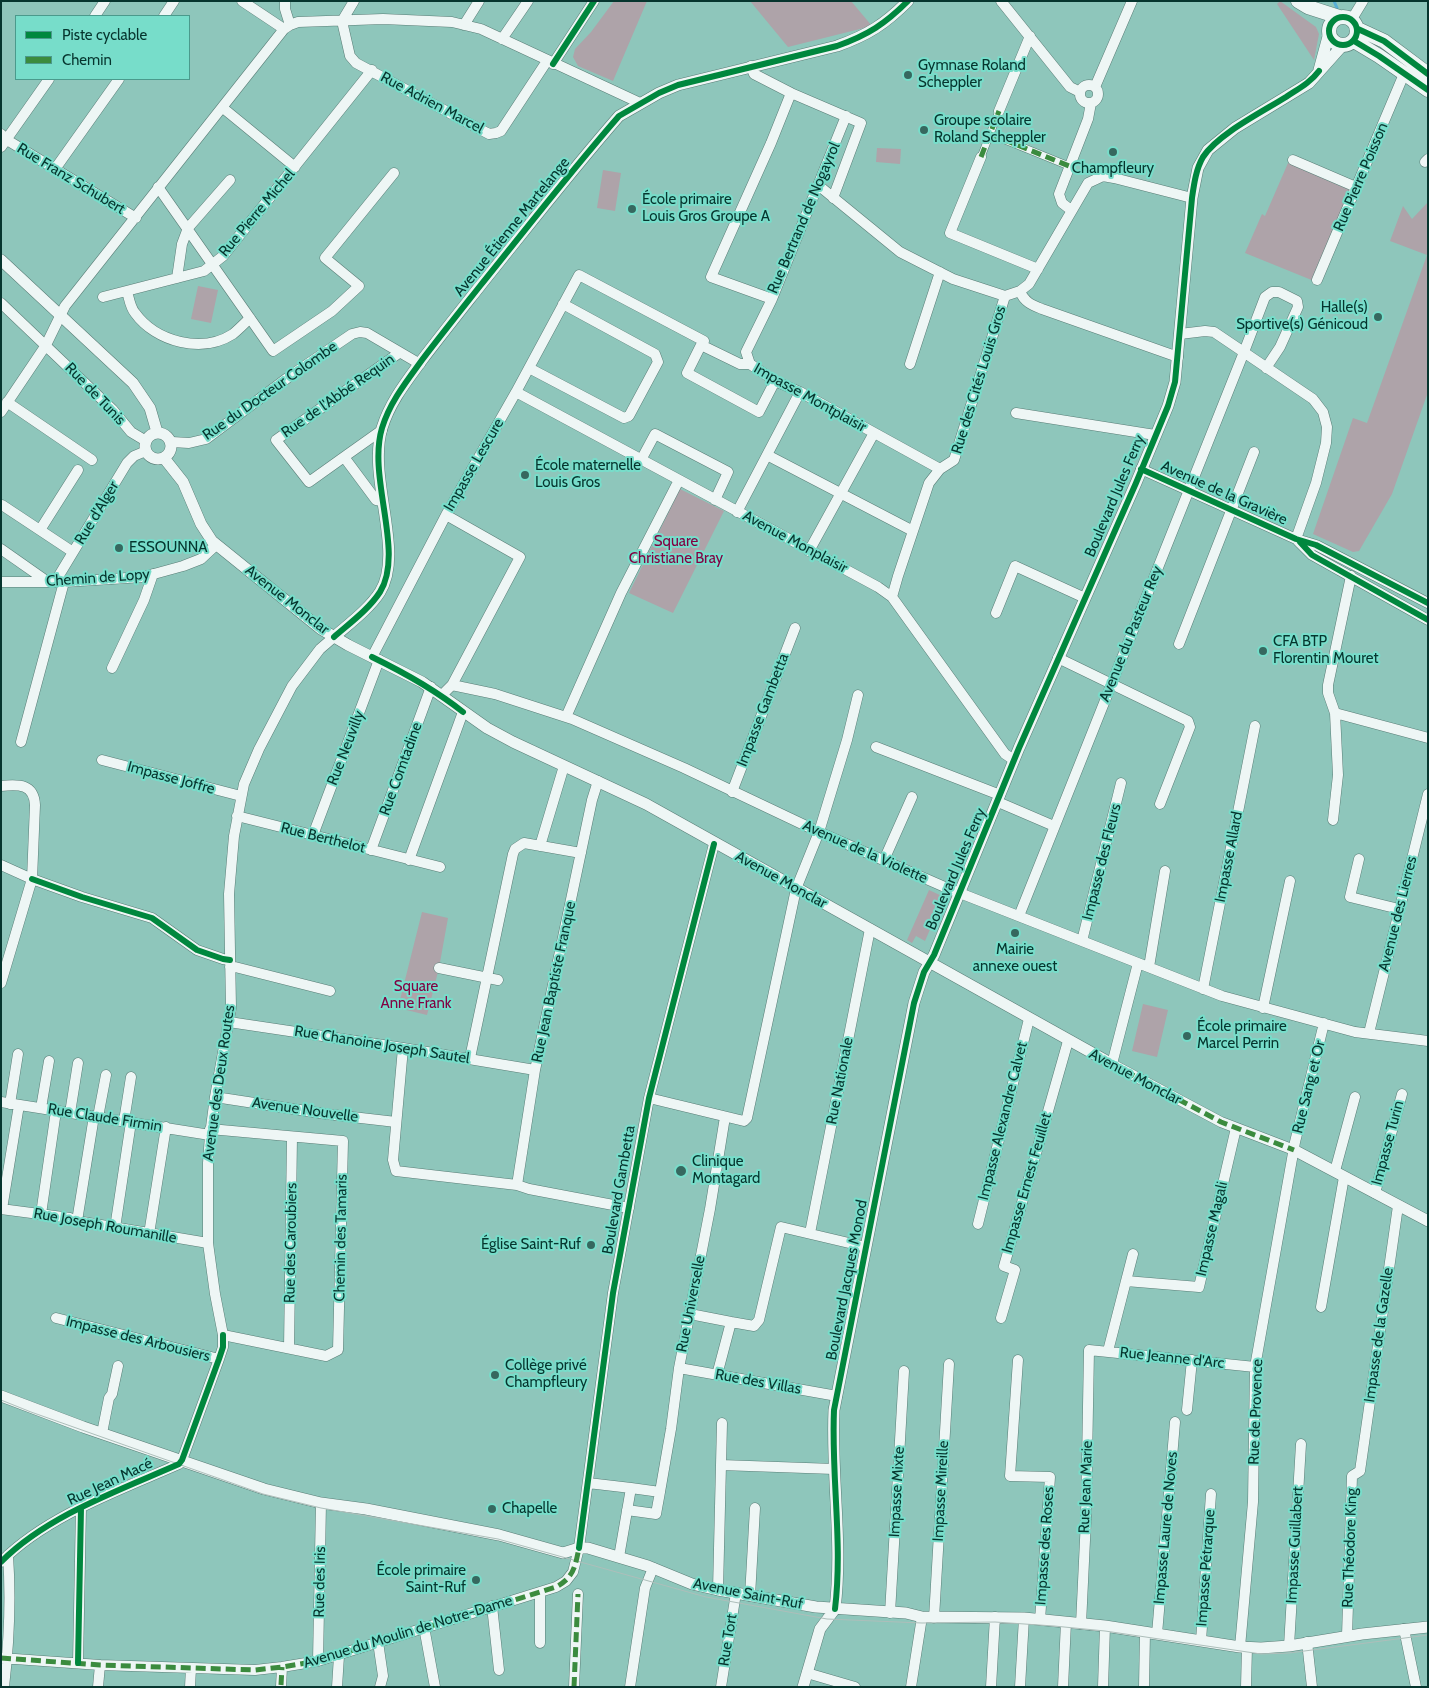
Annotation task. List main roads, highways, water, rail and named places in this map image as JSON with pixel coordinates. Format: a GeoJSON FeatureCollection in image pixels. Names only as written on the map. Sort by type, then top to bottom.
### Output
{"type":"FeatureCollection","features":[{"type":"Feature","properties":{"kind":"main road"},"geometry":{"type":"LineString","coordinates":[[1303,4],[1329,31],[1335,43],[1349,30]]}},
{"type":"Feature","properties":{"kind":"main road"},"geometry":{"type":"LineString","coordinates":[[1303,4],[1349,30],[1379,56],[1428,90]]}},
{"type":"Feature","properties":{"kind":"main road"},"geometry":{"type":"LineString","coordinates":[[1329,31],[1333,22],[1349,30],[1384,41],[1428,74]]}},
{"type":"Feature","properties":{"kind":"waterway"},"geometry":{"type":"LineString","coordinates":[[1334,1],[1337,8]]}},
{"type":"Feature","properties":{"kind":"tram line"},"geometry":{"type":"LineString","coordinates":[[1,1400],[263,1494],[321,1508],[498,1539],[706,1597],[827,1619],[922,1623],[995,1622],[1054,1626],[1105,1631],[1261,1654],[1289,1653],[1428,1635]]}},
{"type":"Feature","properties":{"kind":"place","name":"Gymnase Roland Scheppler"},"geometry":{"type":"Point","coordinates":[908,75]}},
{"type":"Feature","properties":{"kind":"place","name":"Groupe scolaire Roland Scheppler"},"geometry":{"type":"Point","coordinates":[924,130]}},
{"type":"Feature","properties":{"kind":"place","name":"Champfleury"},"geometry":{"type":"Point","coordinates":[1113,152]}},
{"type":"Feature","properties":{"kind":"place","name":"École primaire Louis Gros Groupe A"},"geometry":{"type":"Point","coordinates":[632,209]}},
{"type":"Feature","properties":{"kind":"place","name":"Halle(s) Sportive(s) Génicoud"},"geometry":{"type":"Point","coordinates":[1378,317]}},
{"type":"Feature","properties":{"kind":"place","name":"École maternelle Louis Gros"},"geometry":{"type":"Point","coordinates":[525,475]}},
{"type":"Feature","properties":{"kind":"place","name":"ESSOUNNA"},"geometry":{"type":"Point","coordinates":[119,548]}},
{"type":"Feature","properties":{"kind":"place","name":"CFA BTP Florentin Mouret"},"geometry":{"type":"Point","coordinates":[1263,651]}},
{"type":"Feature","properties":{"kind":"place","name":"Mairie annexe ouest"},"geometry":{"type":"Point","coordinates":[1015,933]}},
{"type":"Feature","properties":{"kind":"place","name":"École primaire Marcel Perrin"},"geometry":{"type":"Point","coordinates":[1187,1036]}},
{"type":"Feature","properties":{"kind":"place","name":"Clinique Montagard"},"geometry":{"type":"Point","coordinates":[681,1171]}},
{"type":"Feature","properties":{"kind":"place","name":"Église Saint-Ruf"},"geometry":{"type":"Point","coordinates":[591,1245]}},
{"type":"Feature","properties":{"kind":"place","name":"Collège privé Champfleury"},"geometry":{"type":"Point","coordinates":[495,1375]}},
{"type":"Feature","properties":{"kind":"place","name":"Chapelle"},"geometry":{"type":"Point","coordinates":[492,1509]}},
{"type":"Feature","properties":{"kind":"place","name":"École primaire Saint-Ruf"},"geometry":{"type":"Point","coordinates":[476,1580]}},
{"type":"Feature","properties":{"kind":"park label","name":"Square Christiane Bray"},"geometry":{"type":"Point","coordinates":[676,550]}},
{"type":"Feature","properties":{"kind":"park label","name":"Square Anne Frank"},"geometry":{"type":"Point","coordinates":[416,996]}}]}
